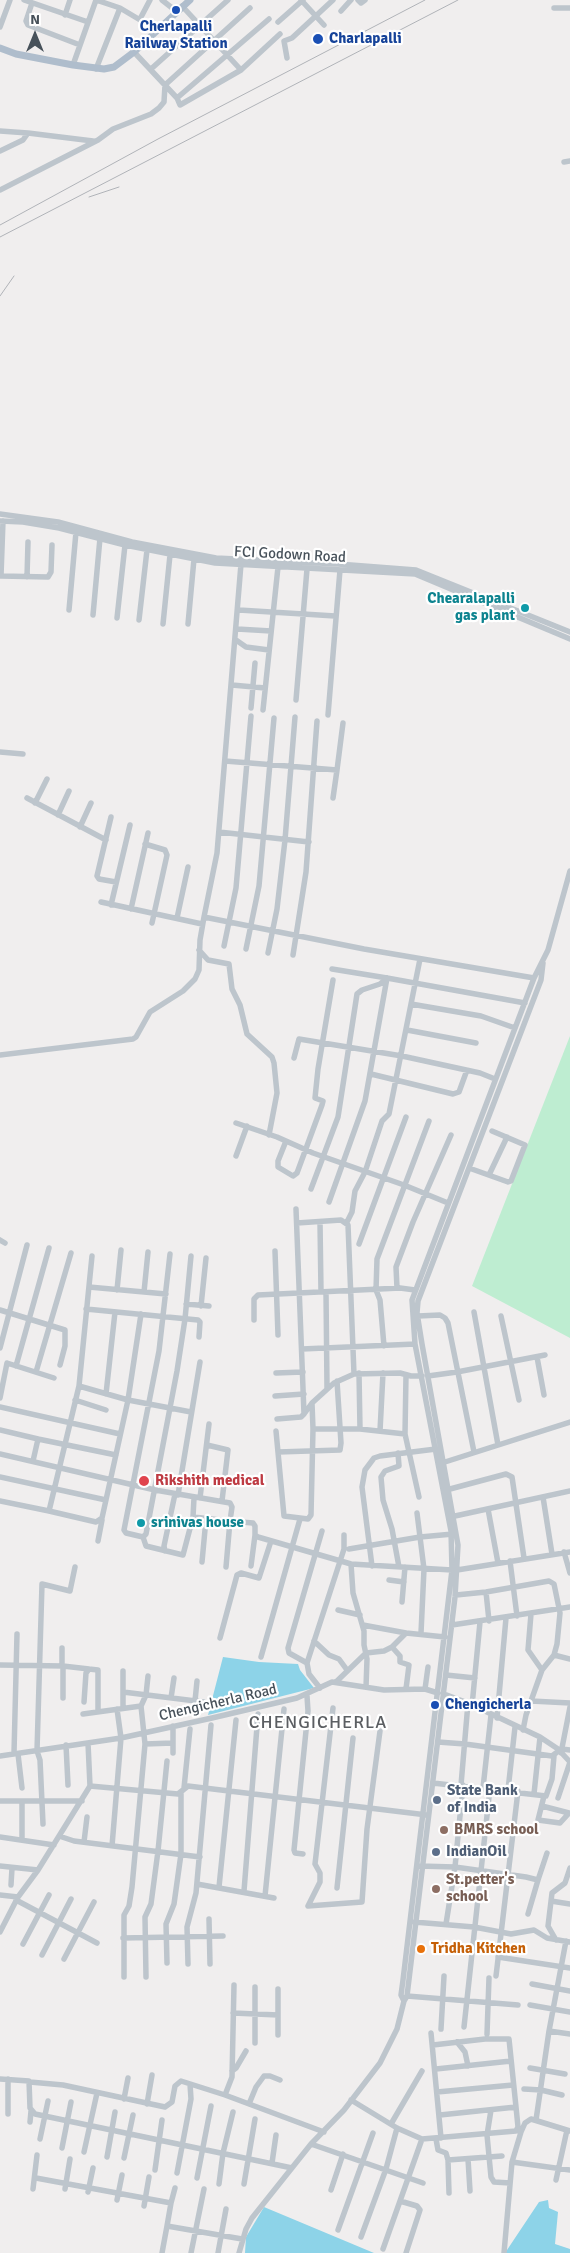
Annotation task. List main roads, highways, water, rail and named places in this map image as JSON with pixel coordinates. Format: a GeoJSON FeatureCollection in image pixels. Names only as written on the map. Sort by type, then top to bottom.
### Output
{"type":"FeatureCollection","features":[{"type":"Feature","properties":{"kind":"main road"},"geometry":{"type":"LineString","coordinates":[[0,48],[16,54],[73,66],[114,67],[134,52],[190,0]]}},
{"type":"Feature","properties":{"kind":"water"},"geometry":{"type":"Polygon","coordinates":[[[223,1657],[259,1662],[298,1664],[300,1670],[314,1688],[208,1715],[223,1657]]]}},
{"type":"Feature","properties":{"kind":"water"},"geometry":{"type":"Polygon","coordinates":[[[548,2200],[549,2208],[558,2212],[555,2244],[570,2249],[570,2253],[505,2253],[539,2202],[548,2200]]]}},
{"type":"Feature","properties":{"kind":"water"},"geometry":{"type":"Polygon","coordinates":[[[264,2207],[374,2253],[245,2253],[246,2237],[264,2207]]]}},
{"type":"Feature","properties":{"kind":"railway"},"geometry":{"type":"LineString","coordinates":[[0,225],[158,139],[425,0]]}},
{"type":"Feature","properties":{"kind":"railway"},"geometry":{"type":"LineString","coordinates":[[0,237],[458,0]]}},
{"type":"Feature","properties":{"kind":"railway"},"geometry":{"type":"LineString","coordinates":[[89,197],[119,187]]}},
{"type":"Feature","properties":{"kind":"railway"},"geometry":{"type":"LineString","coordinates":[[0,296],[14,276]]}},
{"type":"Feature","properties":{"kind":"place","name":"Cherlapalli Railway Station"},"geometry":{"type":"Point","coordinates":[176,10]}},
{"type":"Feature","properties":{"kind":"place","name":"Charlapalli"},"geometry":{"type":"Point","coordinates":[318,39]}},
{"type":"Feature","properties":{"kind":"place","name":"Chearalapalli gas plant"},"geometry":{"type":"Point","coordinates":[525,608]}},
{"type":"Feature","properties":{"kind":"place","name":"Rikshith medical"},"geometry":{"type":"Point","coordinates":[144,1481]}},
{"type":"Feature","properties":{"kind":"place","name":"srinivas house"},"geometry":{"type":"Point","coordinates":[141,1523]}},
{"type":"Feature","properties":{"kind":"place","name":"Chengicherla"},"geometry":{"type":"Point","coordinates":[435,1705]}},
{"type":"Feature","properties":{"kind":"place","name":"State Bank of India"},"geometry":{"type":"Point","coordinates":[437,1800]}},
{"type":"Feature","properties":{"kind":"place","name":"BMRS school"},"geometry":{"type":"Point","coordinates":[444,1830]}},
{"type":"Feature","properties":{"kind":"place","name":"IndianOil"},"geometry":{"type":"Point","coordinates":[436,1852]}},
{"type":"Feature","properties":{"kind":"place","name":"St.petter's school"},"geometry":{"type":"Point","coordinates":[436,1889]}},
{"type":"Feature","properties":{"kind":"place","name":"Tridha Kitchen"},"geometry":{"type":"Point","coordinates":[421,1949]}},
{"type":"Feature","properties":{"kind":"district","name":"CHENGICHERLA"},"geometry":{"type":"Point","coordinates":[318,1723]}}]}
